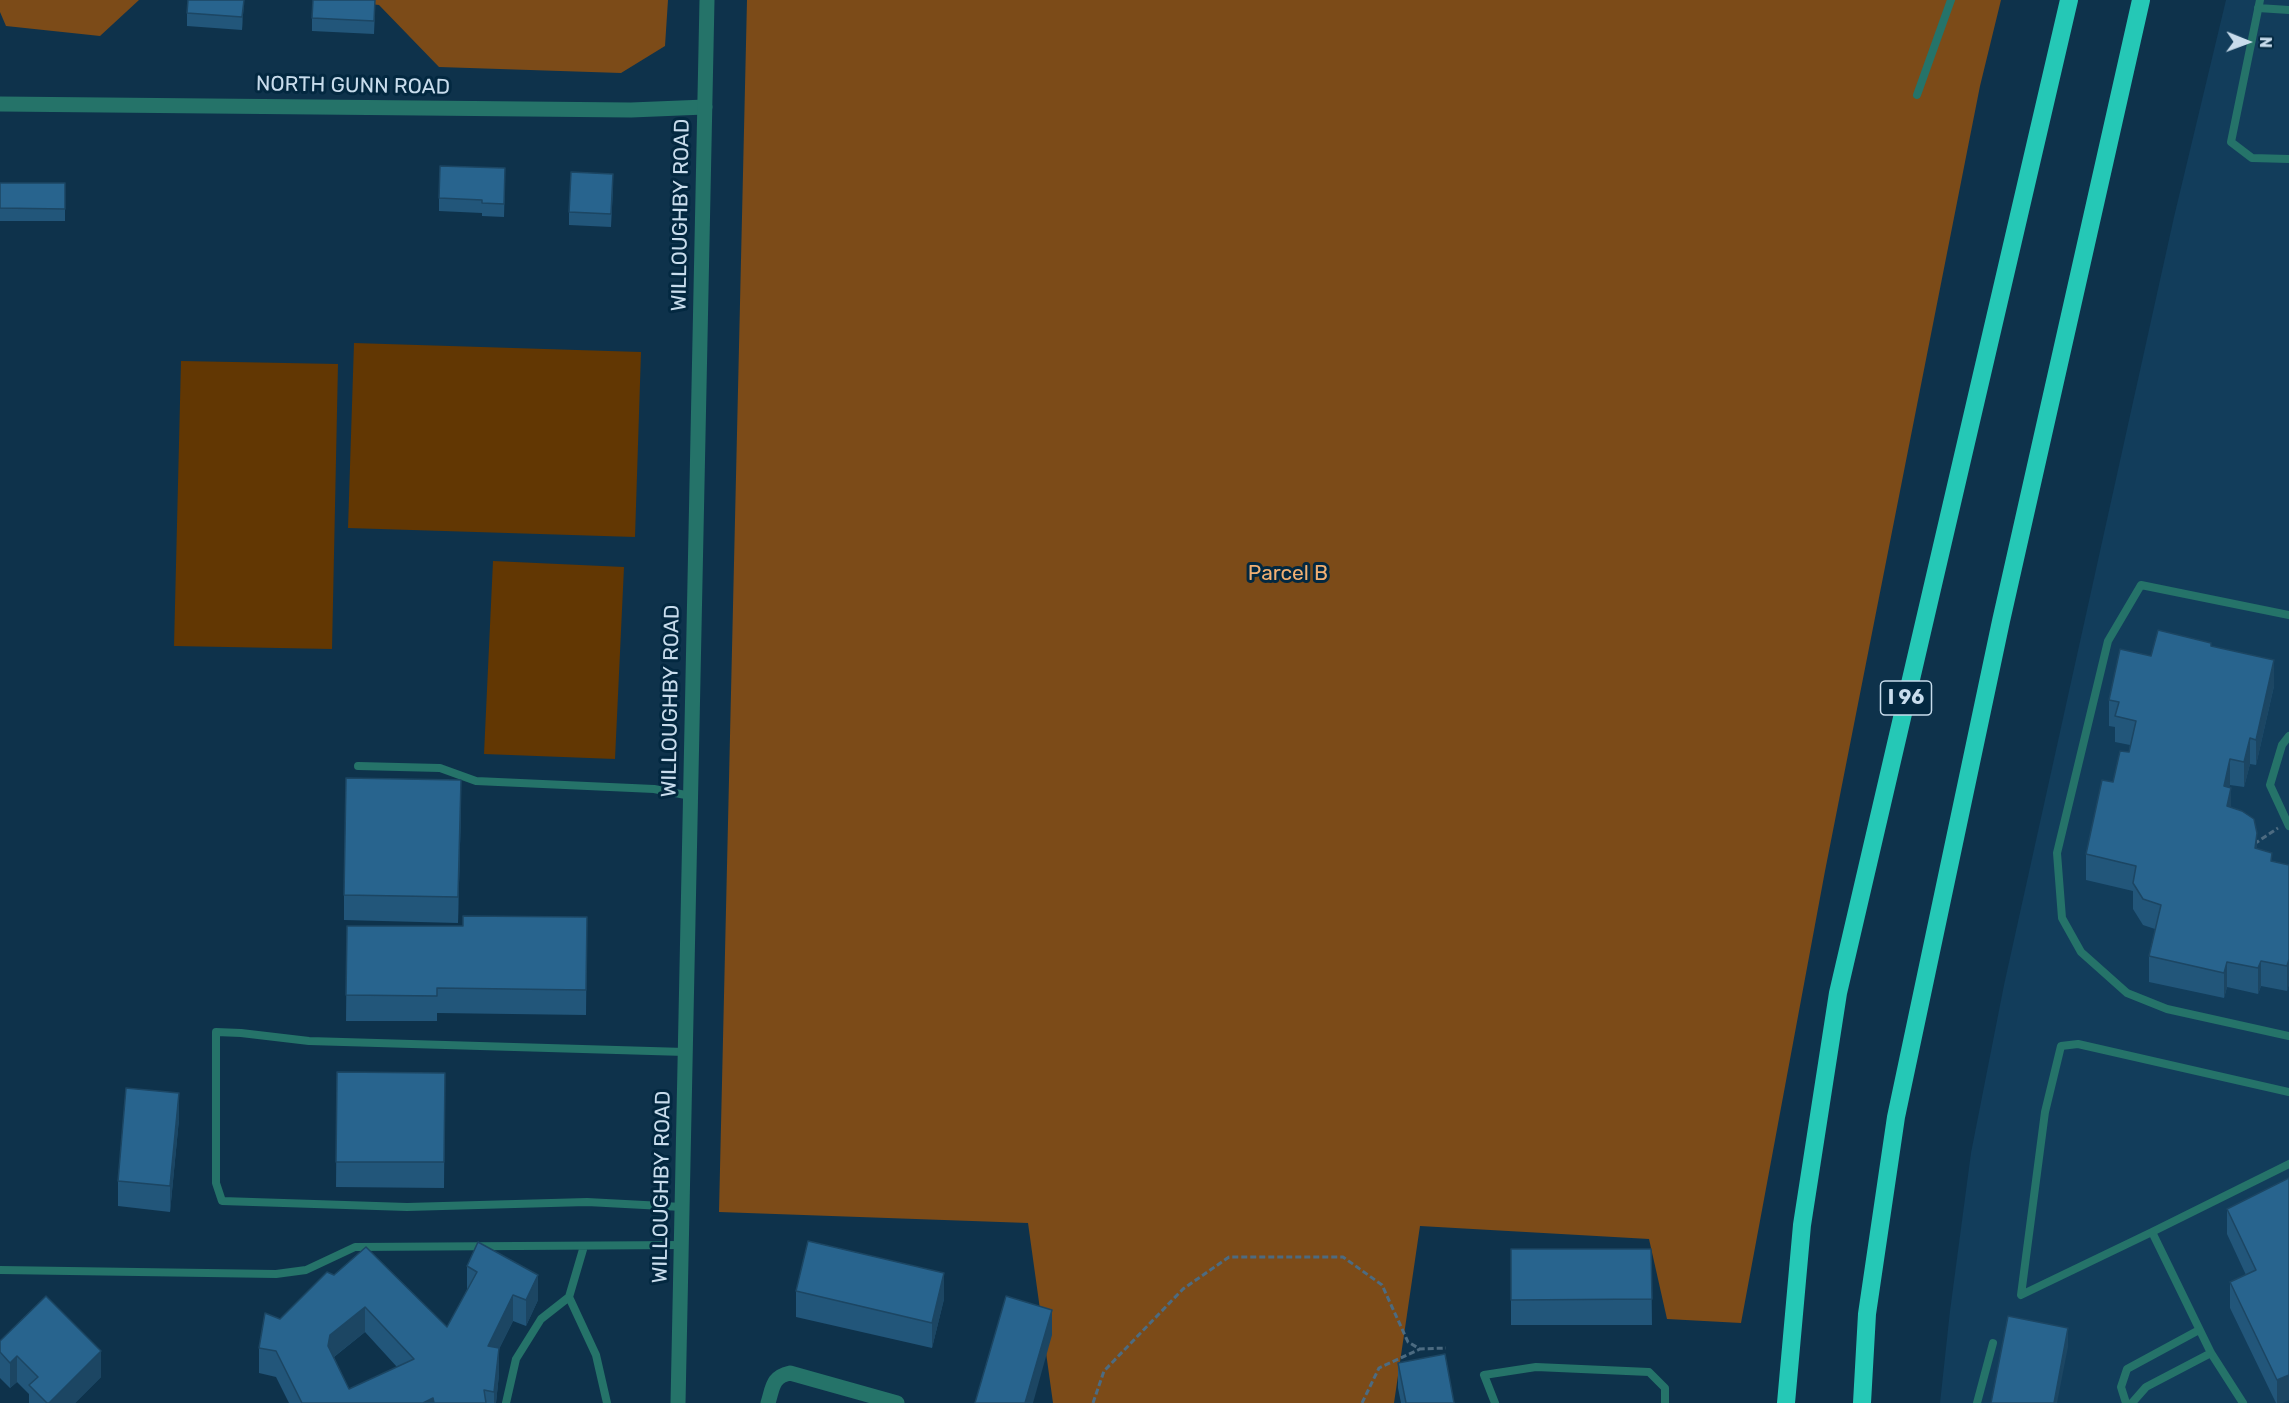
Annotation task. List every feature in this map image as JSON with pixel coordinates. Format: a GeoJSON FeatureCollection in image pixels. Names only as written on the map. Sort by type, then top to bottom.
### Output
{"type":"FeatureCollection","features":[{"type":"Feature","properties":{"kind":"highway","name":"I 96"},"geometry":{"type":"LineString","coordinates":[[1786,1403],[1802,1225],[1838,993],[2069,0]]}},
{"type":"Feature","properties":{"kind":"highway"},"geometry":{"type":"LineString","coordinates":[[1862,1403],[1867,1314],[1896,1117],[2001,621],[2141,0]]}},
{"type":"Feature","properties":{"kind":"street","name":"WILLOUGHBY ROAD"},"geometry":{"type":"LineString","coordinates":[[678,1403],[707,0]]}},
{"type":"Feature","properties":{"kind":"street","name":"NORTH GUNN ROAD"},"geometry":{"type":"LineString","coordinates":[[0,104],[631,111],[705,107]]}},
{"type":"Feature","properties":{"kind":"street"},"geometry":{"type":"LineString","coordinates":[[768,1403],[774,1383],[781,1375],[790,1373],[897,1403]]}},
{"type":"Feature","properties":{"kind":"lane"},"geometry":{"type":"LineString","coordinates":[[1917,95],[1951,0]]}},
{"type":"Feature","properties":{"kind":"lane"},"geometry":{"type":"LineString","coordinates":[[2289,10],[2259,4],[2231,142],[2252,158],[2289,159]]}},
{"type":"Feature","properties":{"kind":"lane"},"geometry":{"type":"LineString","coordinates":[[2289,615],[2140,585],[2108,641],[2057,852],[2062,918],[2081,952],[2127,993],[2167,1009],[2289,1036]]}},
{"type":"Feature","properties":{"kind":"lane"},"geometry":{"type":"LineString","coordinates":[[2287,823],[2270,785],[2282,745],[2289,736]]}},
{"type":"Feature","properties":{"kind":"lane"},"geometry":{"type":"LineString","coordinates":[[358,766],[440,768],[476,781],[654,789],[690,796]]}},
{"type":"Feature","properties":{"kind":"lane"},"geometry":{"type":"LineString","coordinates":[[682,1207],[587,1202],[407,1207],[222,1201],[216,1183],[216,1032],[309,1041],[686,1052]]}},
{"type":"Feature","properties":{"kind":"lane"},"geometry":{"type":"LineString","coordinates":[[2289,1092],[2078,1044],[2061,1046],[2045,1112],[2021,1295],[2289,1164]]}},
{"type":"Feature","properties":{"kind":"lane"},"geometry":{"type":"LineString","coordinates":[[2152,1232],[2211,1353],[2243,1403]]}},
{"type":"Feature","properties":{"kind":"lane"},"geometry":{"type":"LineString","coordinates":[[0,1269],[276,1274],[306,1270],[356,1247],[681,1245]]}},
{"type":"Feature","properties":{"kind":"lane"},"geometry":{"type":"LineString","coordinates":[[506,1403],[516,1359],[541,1318],[569,1297],[584,1246]]}},
{"type":"Feature","properties":{"kind":"lane"},"geometry":{"type":"LineString","coordinates":[[569,1297],[596,1355],[607,1403]]}},
{"type":"Feature","properties":{"kind":"lane"},"geometry":{"type":"LineString","coordinates":[[2126,1403],[2121,1386],[2127,1369],[2199,1330]]}},
{"type":"Feature","properties":{"kind":"lane"},"geometry":{"type":"LineString","coordinates":[[1977,1403],[1993,1343]]}},
{"type":"Feature","properties":{"kind":"lane"},"geometry":{"type":"LineString","coordinates":[[2132,1403],[2146,1386],[2211,1353]]}},
{"type":"Feature","properties":{"kind":"lane"},"geometry":{"type":"LineString","coordinates":[[1495,1403],[1484,1375],[1536,1367],[1649,1372],[1665,1388],[1665,1403]]}},
{"type":"Feature","properties":{"kind":"path"},"geometry":{"type":"LineString","coordinates":[[2254,844],[2287,823]]}},
{"type":"Feature","properties":{"kind":"path"},"geometry":{"type":"LineString","coordinates":[[1093,1403],[1104,1371],[1183,1289],[1229,1257],[1343,1257],[1382,1285],[1408,1342],[1420,1349]]}},
{"type":"Feature","properties":{"kind":"path"},"geometry":{"type":"LineString","coordinates":[[1362,1403],[1379,1368],[1420,1349],[1446,1348]]}},
{"type":"Feature","properties":{"kind":"shaded area"},"geometry":{"type":"Polygon","coordinates":[[[2226,0],[2289,0],[2289,1403],[1940,1403],[1971,1153],[2004,985],[2174,217],[2226,0]]]}},
{"type":"Feature","properties":{"kind":"shaded area"},"geometry":{"type":"Polygon","coordinates":[[[354,343],[641,352],[635,537],[348,528],[354,343]]]}},
{"type":"Feature","properties":{"kind":"shaded area"},"geometry":{"type":"Polygon","coordinates":[[[181,361],[338,364],[332,649],[174,646],[181,361]]]}},
{"type":"Feature","properties":{"kind":"shaded area"},"geometry":{"type":"Polygon","coordinates":[[[493,561],[624,567],[615,759],[484,754],[493,561]]]}},
{"type":"Feature","properties":{"kind":"green space"},"geometry":{"type":"Polygon","coordinates":[[[0,0],[139,0],[100,36],[6,26],[0,12],[0,0]]]}},
{"type":"Feature","properties":{"kind":"green space"},"geometry":{"type":"Polygon","coordinates":[[[337,0],[668,0],[665,46],[621,73],[439,67],[379,5],[337,0]]]}},
{"type":"Feature","properties":{"kind":"green space","name":"Parcel B"},"geometry":{"type":"Polygon","coordinates":[[[747,0],[2001,0],[1980,86],[1825,871],[1741,1323],[1667,1319],[1649,1239],[1420,1226],[1394,1403],[1053,1403],[1028,1223],[719,1212],[747,0]]]}},
{"type":"Feature","properties":{"kind":"building"},"geometry":{"type":"Polygon","coordinates":[[[188,0],[244,0],[242,17],[187,13],[188,0]]]}},
{"type":"Feature","properties":{"kind":"building"},"geometry":{"type":"Polygon","coordinates":[[[313,0],[375,0],[374,21],[312,18],[313,0]]]}},
{"type":"Feature","properties":{"kind":"building"},"geometry":{"type":"Polygon","coordinates":[[[440,166],[505,168],[504,204],[482,203],[482,200],[439,198],[440,166]]]}},
{"type":"Feature","properties":{"kind":"building"},"geometry":{"type":"Polygon","coordinates":[[[571,172],[613,174],[611,214],[569,212],[571,172]]]}},
{"type":"Feature","properties":{"kind":"building"},"geometry":{"type":"Polygon","coordinates":[[[0,183],[65,183],[65,209],[0,208],[0,183]]]}},
{"type":"Feature","properties":{"kind":"building"},"geometry":{"type":"Polygon","coordinates":[[[2158,630],[2211,643],[2211,646],[2274,660],[2256,740],[2250,738],[2244,762],[2230,759],[2224,786],[2231,788],[2227,806],[2242,811],[2254,819],[2257,833],[2255,848],[2272,853],[2271,861],[2289,865],[2289,959],[2287,966],[2261,961],[2258,968],[2227,962],[2224,973],[2149,956],[2161,905],[2143,899],[2133,883],[2136,866],[2086,854],[2102,780],[2113,782],[2120,751],[2129,752],[2136,721],[2115,716],[2119,702],[2109,700],[2120,649],[2151,656],[2158,630]]]}},
{"type":"Feature","properties":{"kind":"building"},"geometry":{"type":"Polygon","coordinates":[[[346,778],[461,780],[458,897],[344,895],[346,778]]]}},
{"type":"Feature","properties":{"kind":"building"},"geometry":{"type":"Polygon","coordinates":[[[463,916],[587,917],[586,990],[437,988],[437,996],[346,995],[347,926],[463,926],[463,916]]]}},
{"type":"Feature","properties":{"kind":"building"},"geometry":{"type":"Polygon","coordinates":[[[337,1072],[445,1073],[444,1162],[336,1162],[337,1072]]]}},
{"type":"Feature","properties":{"kind":"building"},"geometry":{"type":"Polygon","coordinates":[[[126,1088],[179,1093],[170,1186],[118,1181],[126,1088]]]}},
{"type":"Feature","properties":{"kind":"building"},"geometry":{"type":"Polygon","coordinates":[[[2289,1178],[2289,1375],[2277,1380],[2230,1282],[2256,1270],[2227,1209],[2289,1178]]]}},
{"type":"Feature","properties":{"kind":"building"},"geometry":{"type":"Polygon","coordinates":[[[808,1241],[944,1273],[932,1323],[796,1291],[808,1241]]]}},
{"type":"Feature","properties":{"kind":"building"},"geometry":{"type":"Polygon","coordinates":[[[478,1242],[538,1275],[526,1300],[513,1295],[488,1346],[499,1348],[494,1392],[484,1390],[486,1403],[434,1403],[433,1398],[423,1403],[302,1403],[276,1351],[259,1348],[265,1313],[280,1319],[327,1272],[334,1275],[366,1247],[447,1327],[477,1272],[467,1266],[478,1242]],[[365,1307],[330,1335],[328,1346],[349,1389],[414,1359],[365,1307]]]}},
{"type":"Feature","properties":{"kind":"building"},"geometry":{"type":"Polygon","coordinates":[[[1511,1249],[1651,1249],[1652,1299],[1511,1300],[1511,1249]]]}},
{"type":"Feature","properties":{"kind":"building"},"geometry":{"type":"Polygon","coordinates":[[[46,1296],[101,1351],[49,1403],[29,1385],[38,1377],[17,1356],[10,1363],[0,1352],[0,1341],[46,1296]]]}},
{"type":"Feature","properties":{"kind":"building"},"geometry":{"type":"Polygon","coordinates":[[[1006,1296],[1052,1310],[1025,1403],[975,1403],[1006,1296]]]}},
{"type":"Feature","properties":{"kind":"building"},"geometry":{"type":"Polygon","coordinates":[[[2008,1316],[2068,1328],[2054,1403],[1991,1403],[2008,1316]]]}},
{"type":"Feature","properties":{"kind":"building"},"geometry":{"type":"Polygon","coordinates":[[[1445,1354],[1454,1403],[1406,1403],[1398,1363],[1445,1354]]]}}]}
